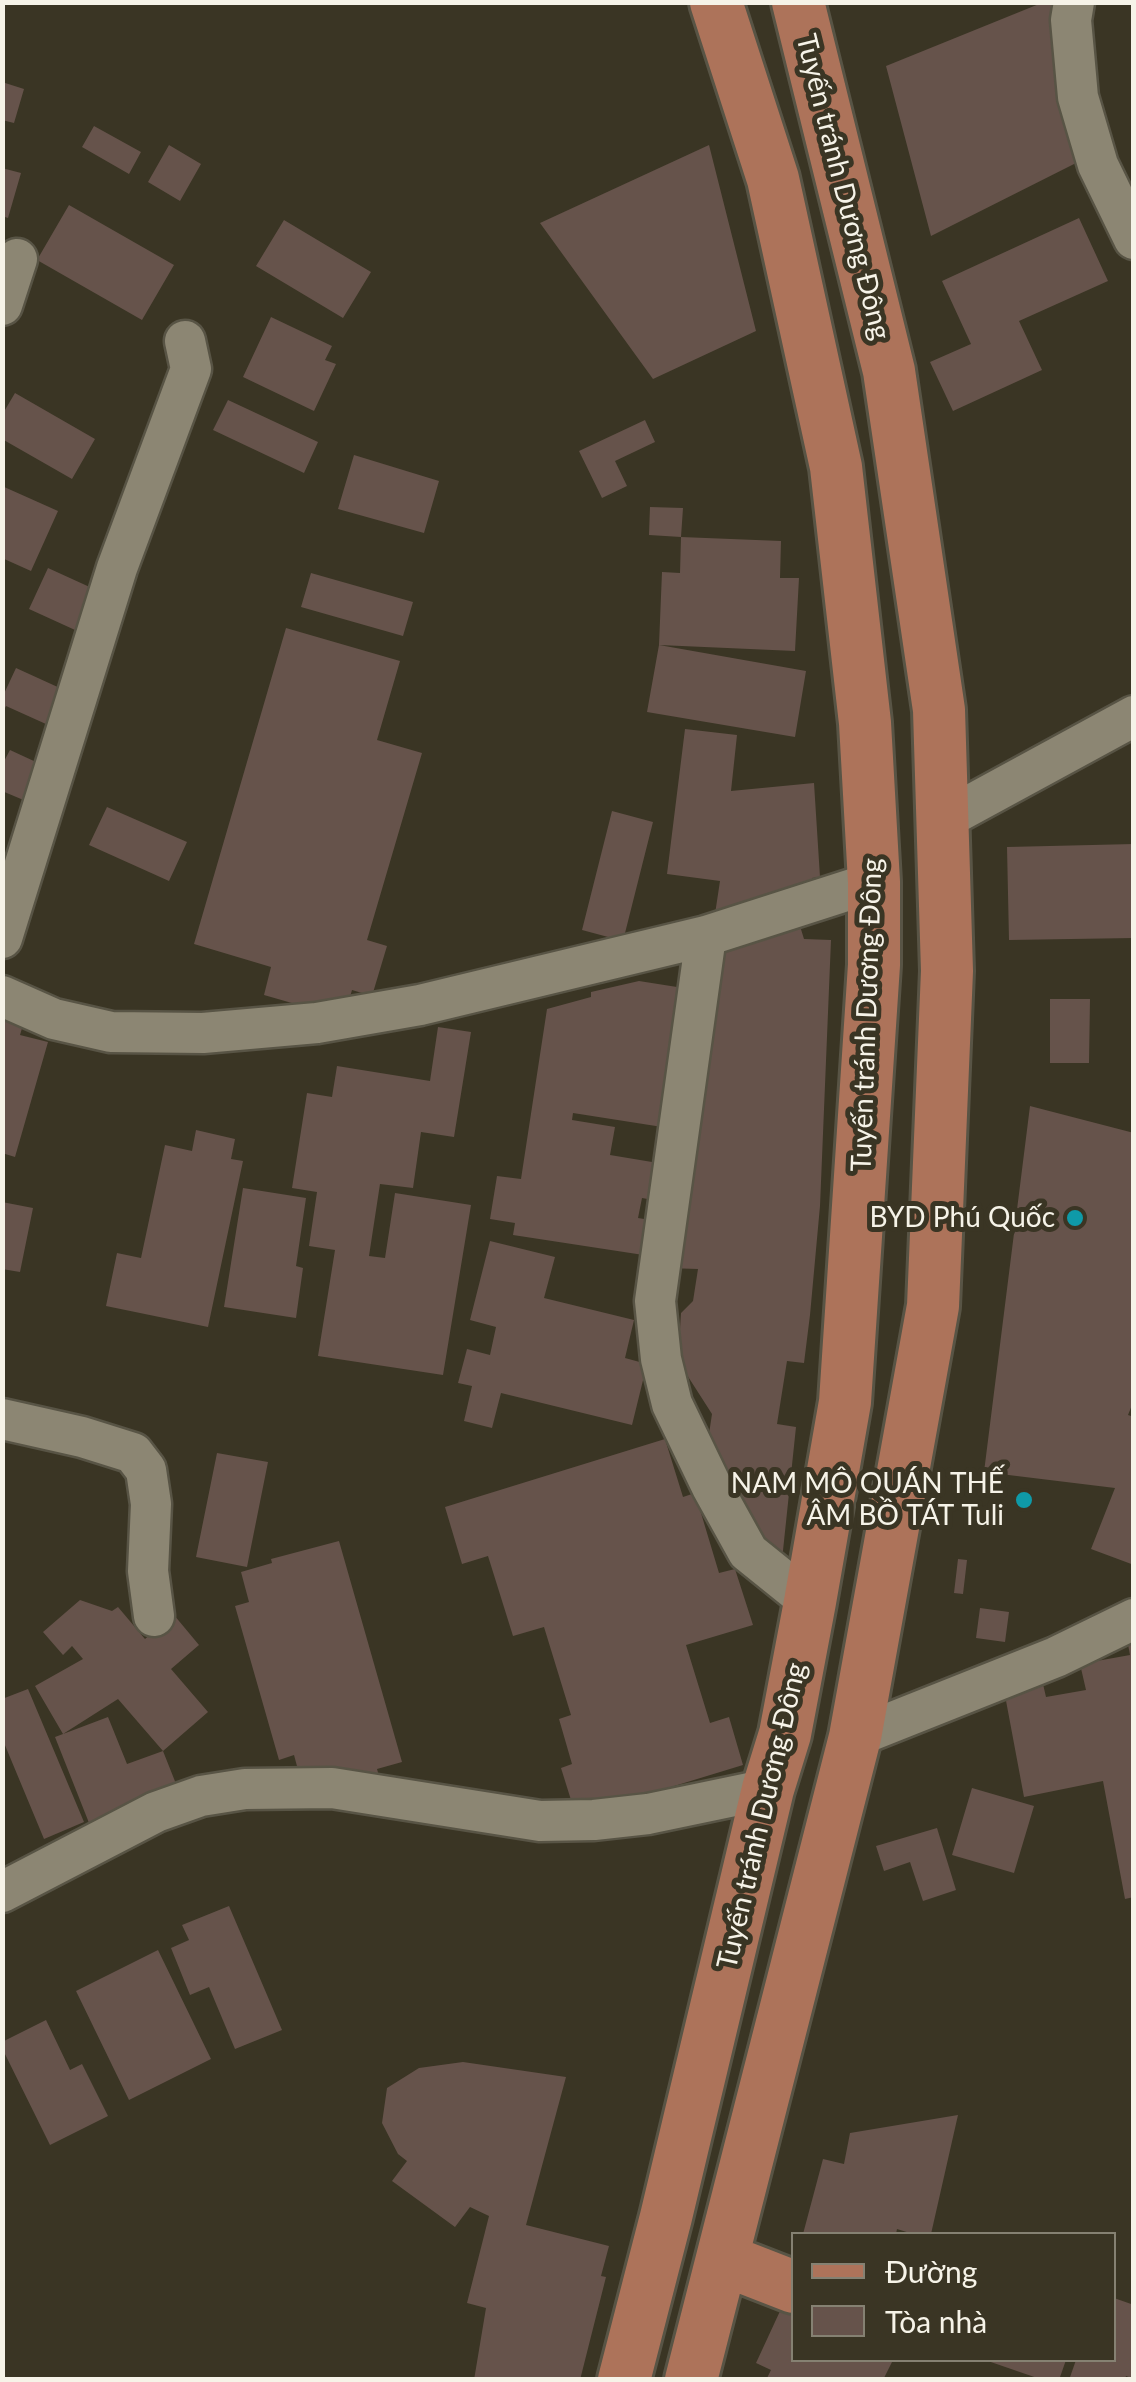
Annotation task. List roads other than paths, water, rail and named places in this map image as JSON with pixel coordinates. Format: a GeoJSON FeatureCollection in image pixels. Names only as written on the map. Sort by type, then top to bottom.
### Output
{"type":"FeatureCollection","features":[{"type":"Feature","properties":{"kind":"main road","name":"Tuyến tránh Dương Đông"},"geometry":{"type":"LineString","coordinates":[[624,2380],[768,1789],[785,1734],[810,1602],[845,1402],[874,964],[874,882],[865,723],[836,467],[773,180],[716,2]]}},
{"type":"Feature","properties":{"kind":"main road","name":"Tuyến tránh Dương Đông"},"geometry":{"type":"LineString","coordinates":[[691,2380],[856,1737],[933,1306],[947,971],[938,710],[889,371],[798,2]]}},
{"type":"Feature","properties":{"kind":"main road"},"geometry":{"type":"LineString","coordinates":[[874,882],[944,877]]}},
{"type":"Feature","properties":{"kind":"main road"},"geometry":{"type":"LineString","coordinates":[[785,1734],[856,1737]]}},
{"type":"Feature","properties":{"kind":"main road"},"geometry":{"type":"LineString","coordinates":[[722,2259],[791,2286]]}},
{"type":"Feature","properties":{"kind":"street"},"geometry":{"type":"LineString","coordinates":[[1074,2],[1071,20],[1078,97],[1098,165],[1134,239]]}},
{"type":"Feature","properties":{"kind":"street"},"geometry":{"type":"LineString","coordinates":[[2,305],[17,259]]}},
{"type":"Feature","properties":{"kind":"street"},"geometry":{"type":"LineString","coordinates":[[2,938],[117,568],[191,369],[185,340]]}},
{"type":"Feature","properties":{"kind":"street"},"geometry":{"type":"LineString","coordinates":[[943,820],[1134,716]]}},
{"type":"Feature","properties":{"kind":"street"},"geometry":{"type":"LineString","coordinates":[[2,996],[54,1019],[111,1032],[203,1033],[317,1023],[420,1005],[706,936],[874,882]]}},
{"type":"Feature","properties":{"kind":"street"},"geometry":{"type":"LineString","coordinates":[[706,936],[655,1301],[661,1359],[672,1404],[748,1552],[810,1602]]}},
{"type":"Feature","properties":{"kind":"street"},"geometry":{"type":"LineString","coordinates":[[2,1419],[133,1453],[146,1470],[151,1504],[148,1572],[154,1616]]}},
{"type":"Feature","properties":{"kind":"street"},"geometry":{"type":"LineString","coordinates":[[856,1737],[1056,1657],[1134,1619]]}},
{"type":"Feature","properties":{"kind":"street"},"geometry":{"type":"LineString","coordinates":[[2,1892],[156,1812],[201,1796],[244,1789],[332,1788],[540,1821],[648,1814],[768,1789]]}},
{"type":"Feature","properties":{"kind":"place","name":"BYD Phú Quốc"},"geometry":{"type":"Point","coordinates":[1075,1218]}},
{"type":"Feature","properties":{"kind":"place","name":"NAM MÔ QUÁN THẾ ÂM BỒ TÁT Tuli"},"geometry":{"type":"Point","coordinates":[1024,1500]}}]}
